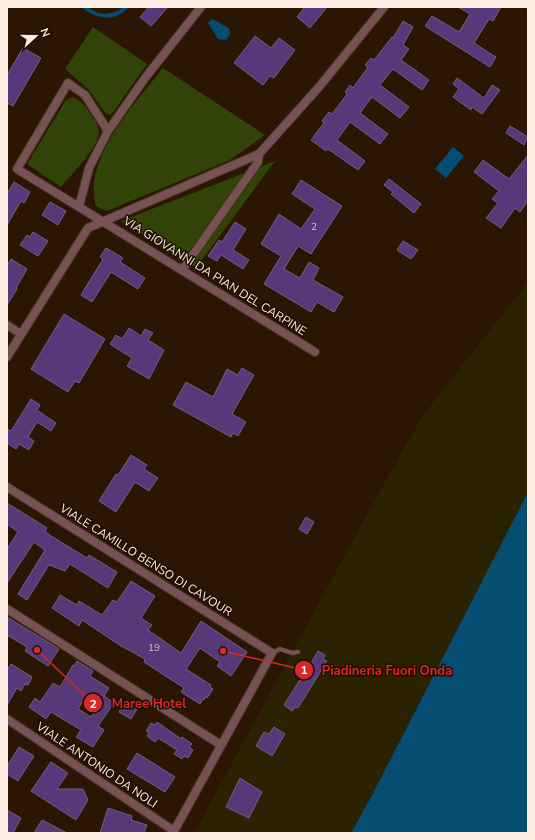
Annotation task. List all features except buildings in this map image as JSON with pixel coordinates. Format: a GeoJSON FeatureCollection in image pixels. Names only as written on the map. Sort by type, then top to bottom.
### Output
{"type":"FeatureCollection","features":[{"type":"Feature","properties":{"kind":"street"},"geometry":{"type":"LineString","coordinates":[[79,207],[89,168],[108,131],[145,78],[201,7]]}},
{"type":"Feature","properties":{"kind":"street"},"geometry":{"type":"LineString","coordinates":[[7,358],[88,228],[259,154],[320,87],[384,7]]}},
{"type":"Feature","properties":{"kind":"street","name":"VIA GIOVANNI DA PIAN DEL CARPINE"},"geometry":{"type":"LineString","coordinates":[[108,131],[85,95],[68,83],[17,169],[315,352]]}},
{"type":"Feature","properties":{"kind":"street"},"geometry":{"type":"LineString","coordinates":[[183,270],[258,162],[259,154]]}},
{"type":"Feature","properties":{"kind":"street"},"geometry":{"type":"LineString","coordinates":[[7,325],[21,334]]}},
{"type":"Feature","properties":{"kind":"street","name":"VIALE CAMILLO BENSO DI CAVOUR"},"geometry":{"type":"LineString","coordinates":[[7,487],[272,653]]}},
{"type":"Feature","properties":{"kind":"street"},"geometry":{"type":"LineString","coordinates":[[7,610],[221,745]]}},
{"type":"Feature","properties":{"kind":"street"},"geometry":{"type":"LineString","coordinates":[[174,832],[272,653]]}},
{"type":"Feature","properties":{"kind":"street","name":"VIALE ANTONIO DA NOLI"},"geometry":{"type":"LineString","coordinates":[[7,719],[174,832]]}},
{"type":"Feature","properties":{"kind":"lane"},"geometry":{"type":"LineString","coordinates":[[272,653],[280,649],[292,653],[298,652]]}},
{"type":"Feature","properties":{"kind":"green space"},"geometry":{"type":"Polygon","coordinates":[[[93,27],[147,64],[110,115],[106,114],[89,90],[65,69],[93,27]]]}},
{"type":"Feature","properties":{"kind":"green space"},"geometry":{"type":"Polygon","coordinates":[[[163,68],[265,135],[230,160],[107,211],[96,206],[94,188],[97,169],[104,151],[126,114],[163,68]]]}},
{"type":"Feature","properties":{"kind":"green space"},"geometry":{"type":"Polygon","coordinates":[[[73,97],[81,102],[86,108],[96,122],[99,132],[98,138],[90,153],[61,187],[27,164],[66,100],[73,97]]]}},
{"type":"Feature","properties":{"kind":"green space"},"geometry":{"type":"Polygon","coordinates":[[[275,161],[196,268],[121,221],[275,161]]]}},
{"type":"Feature","properties":{"kind":"sand"},"geometry":{"type":"Polygon","coordinates":[[[528,282],[528,492],[351,833],[194,833],[366,516],[420,420],[528,282]]]}},
{"type":"Feature","properties":{"kind":"water"},"geometry":{"type":"Polygon","coordinates":[[[82,7],[104,14],[115,12],[123,7],[129,7],[118,15],[109,18],[94,15],[82,7]]]}},
{"type":"Feature","properties":{"kind":"water"},"geometry":{"type":"Polygon","coordinates":[[[212,19],[229,28],[230,34],[226,40],[218,39],[208,23],[212,19]]]}},
{"type":"Feature","properties":{"kind":"water"},"geometry":{"type":"Polygon","coordinates":[[[453,147],[464,156],[446,178],[435,169],[453,147]]]}},
{"type":"Feature","properties":{"kind":"water"},"geometry":{"type":"Polygon","coordinates":[[[528,492],[528,833],[351,833],[371,797],[528,492]]]}},
{"type":"Feature","properties":{"kind":"place","name":"Maree Hotel"},"geometry":{"type":"Point","coordinates":[37,650]}},
{"type":"Feature","properties":{"kind":"place","name":"Piadineria Fuori Onda"},"geometry":{"type":"Point","coordinates":[223,651]}}]}
